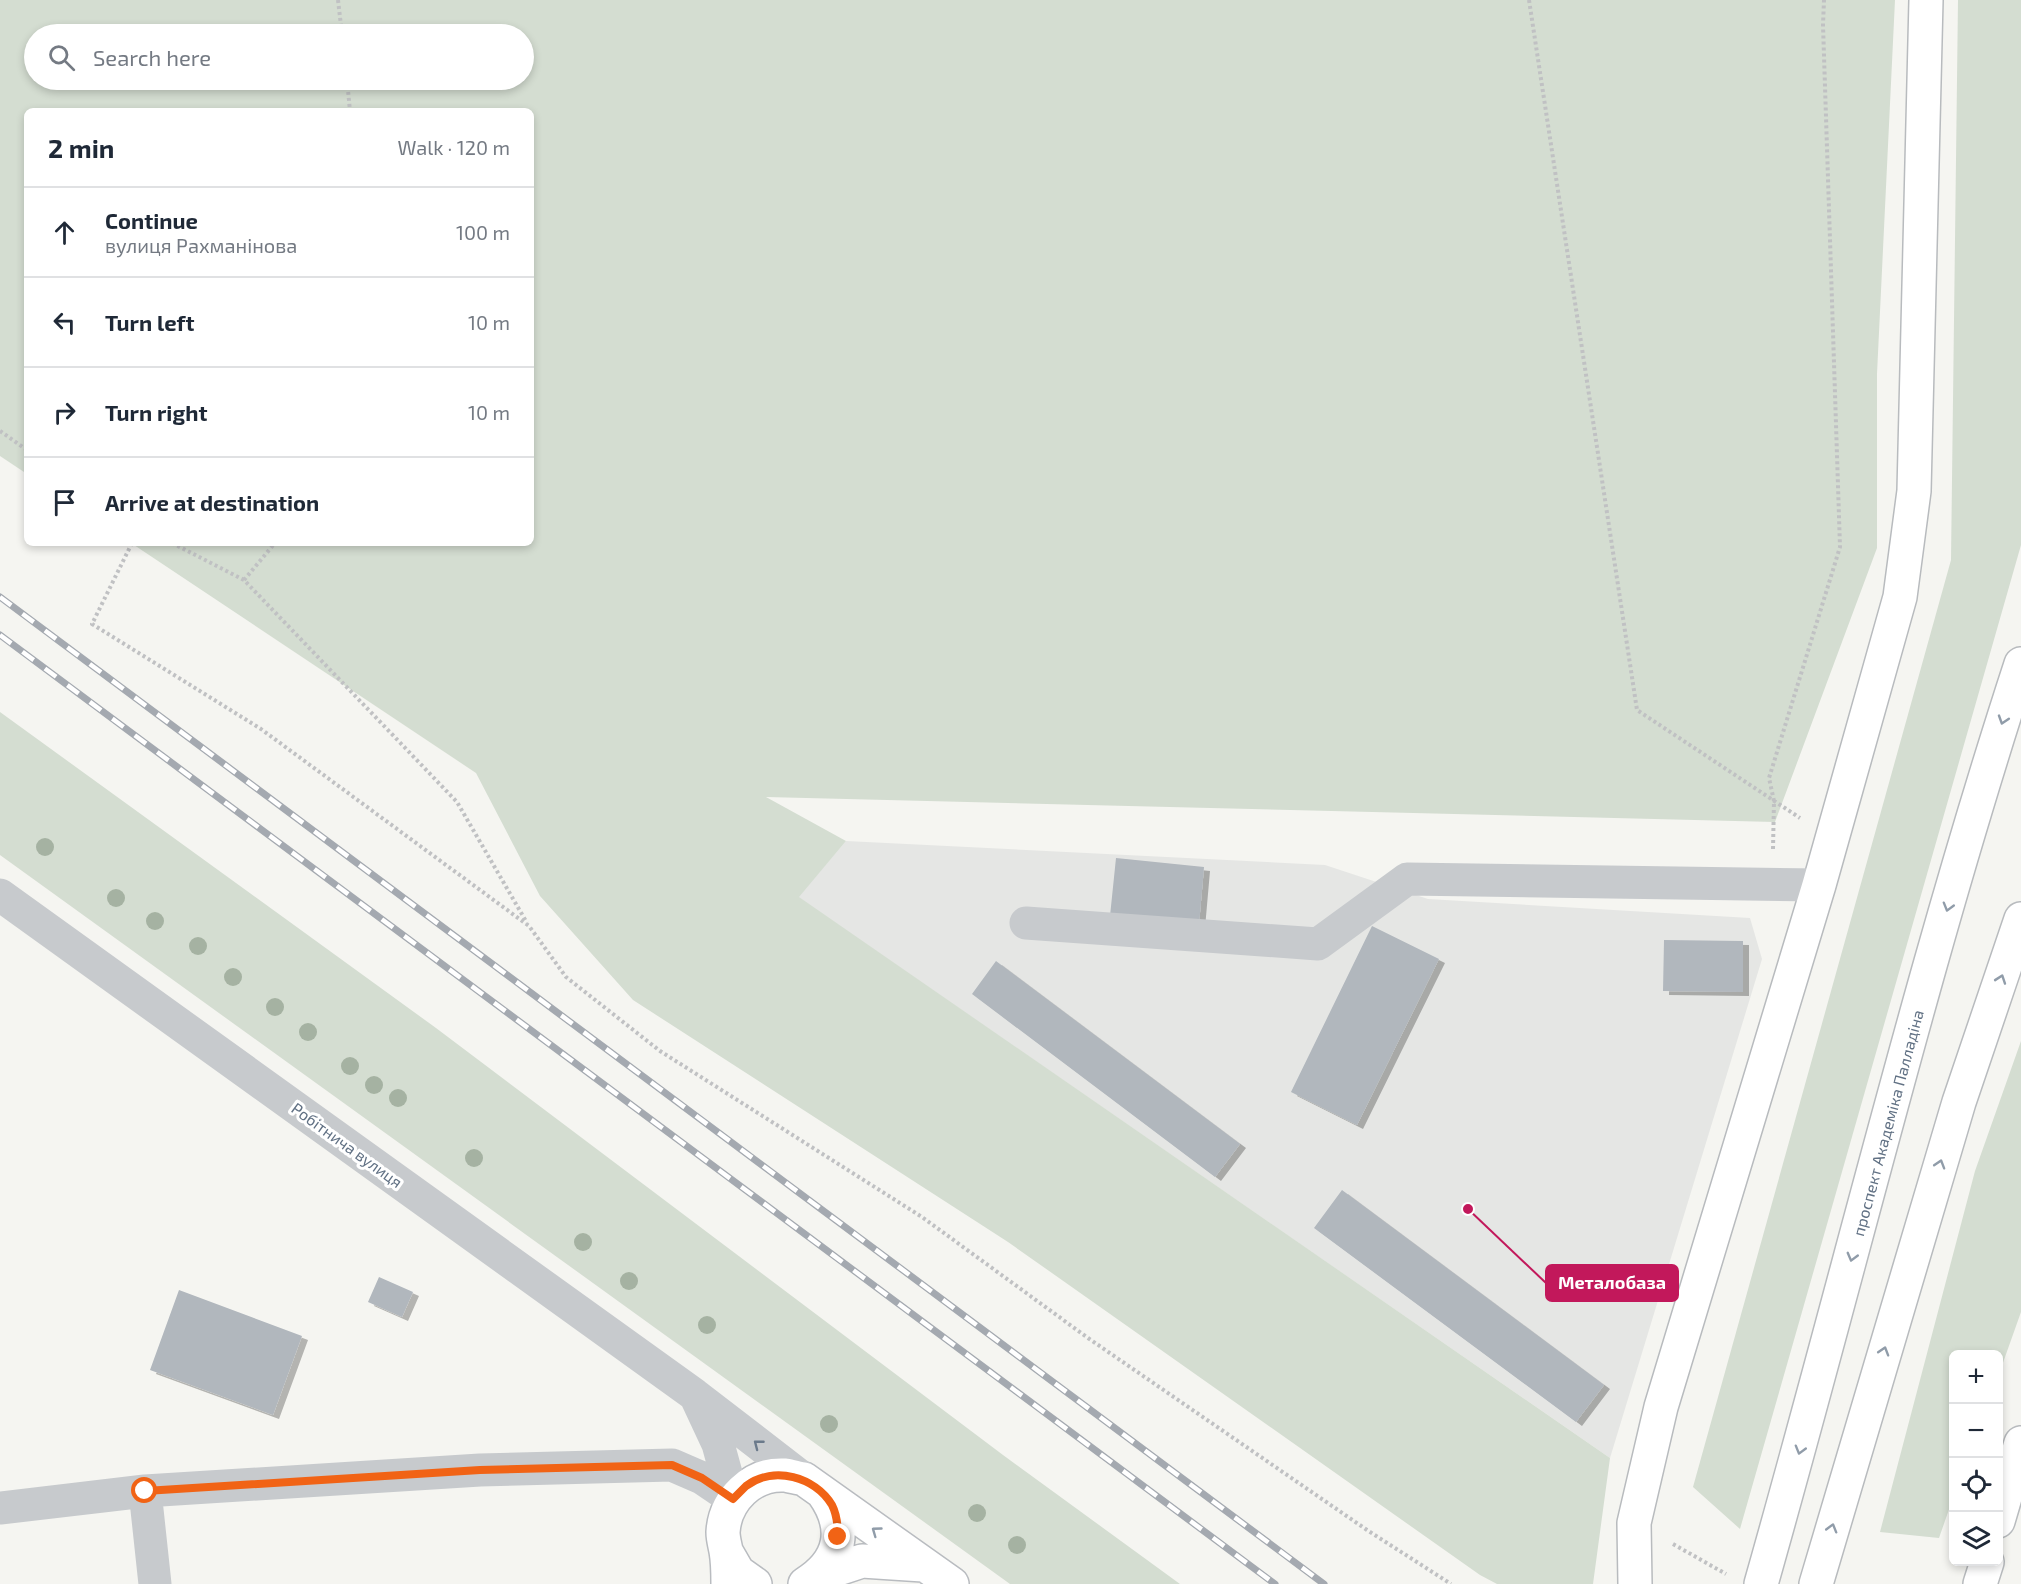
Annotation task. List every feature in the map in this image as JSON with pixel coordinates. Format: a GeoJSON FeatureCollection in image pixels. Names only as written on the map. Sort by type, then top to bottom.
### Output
{"type":"FeatureCollection","features":[{"type":"Feature","properties":{"kind":"main road"},"geometry":{"type":"LineString","coordinates":[[1635,1584],[1634,1523],[1661,1407],[1819,885],[1900,597],[1914,491],[1926,0]]}},
{"type":"Feature","properties":{"kind":"main road","name":"проспект Академіка Палладіна"},"geometry":{"type":"LineString","coordinates":[[1747,1581],[1816,1394],[1911,1034],[1986,771],[2021,664]]}},
{"type":"Feature","properties":{"kind":"main road"},"geometry":{"type":"LineString","coordinates":[[1816,1584],[1959,1102],[2021,919]]}},
{"type":"Feature","properties":{"kind":"main road"},"geometry":{"type":"LineString","coordinates":[[2001,1512],[2021,1443]]}},
{"type":"Feature","properties":{"kind":"main road"},"geometry":{"type":"LineString","coordinates":[[755,1584],[738,1572],[728,1569],[723,1535],[725,1517],[733,1499],[747,1485],[765,1477],[784,1475],[813,1486],[952,1584]]}},
{"type":"Feature","properties":{"kind":"main road"},"geometry":{"type":"LineString","coordinates":[[813,1486],[832,1506],[838,1521],[838,1537],[833,1558],[813,1579]]}},
{"type":"Feature","properties":{"kind":"main road"},"geometry":{"type":"LineString","coordinates":[[813,1579],[862,1561],[923,1564]]}},
{"type":"Feature","properties":{"kind":"main road"},"geometry":{"type":"LineString","coordinates":[[1980,1584],[1986,1566]]}},
{"type":"Feature","properties":{"kind":"street"},"geometry":{"type":"LineString","coordinates":[[1026,923],[1318,944],[1407,879],[1819,885]]}},
{"type":"Feature","properties":{"kind":"street","name":"Робітнича вулиця"},"geometry":{"type":"LineString","coordinates":[[0,895],[695,1395],[813,1486]]}},
{"type":"Feature","properties":{"kind":"street","name":"Робітнича вулиця"},"geometry":{"type":"LineString","coordinates":[[695,1395],[718,1444],[733,1499]]}},
{"type":"Feature","properties":{"kind":"street"},"geometry":{"type":"LineString","coordinates":[[0,1508],[145,1491],[480,1470],[672,1465],[702,1478],[733,1499]]}},
{"type":"Feature","properties":{"kind":"street"},"geometry":{"type":"LineString","coordinates":[[145,1491],[155,1584]]}},
{"type":"Feature","properties":{"kind":"path"},"geometry":{"type":"LineString","coordinates":[[338,0],[341,24]]}},
{"type":"Feature","properties":{"kind":"path"},"geometry":{"type":"LineString","coordinates":[[1529,0],[1636,710],[1832,839]]}},
{"type":"Feature","properties":{"kind":"path"},"geometry":{"type":"LineString","coordinates":[[1773,855],[1774,801],[1769,777],[1840,547],[1824,0]]}},
{"type":"Feature","properties":{"kind":"path"},"geometry":{"type":"LineString","coordinates":[[348,90],[351,108]]}},
{"type":"Feature","properties":{"kind":"path"},"geometry":{"type":"LineString","coordinates":[[0,431],[24,448]]}},
{"type":"Feature","properties":{"kind":"path"},"geometry":{"type":"LineString","coordinates":[[131,546],[92,624],[261,729],[529,926]]}},
{"type":"Feature","properties":{"kind":"path"},"geometry":{"type":"LineString","coordinates":[[178,546],[244,580],[458,802],[529,926],[566,977],[660,1051],[922,1217],[1088,1338],[1367,1530],[1451,1584]]}},
{"type":"Feature","properties":{"kind":"path"},"geometry":{"type":"LineString","coordinates":[[244,580],[272,546]]}},
{"type":"Feature","properties":{"kind":"path"},"geometry":{"type":"LineString","coordinates":[[1672,1544],[1747,1581]]}},
{"type":"Feature","properties":{"kind":"shaded area"},"geometry":{"type":"Polygon","coordinates":[[[0,0],[1895,0],[1877,374],[1877,548],[1775,822],[766,797],[846,841],[799,897],[1610,1458],[1593,1584],[1497,1584],[1480,1575],[1008,1242],[633,1000],[540,896],[476,773],[136,546],[534,546],[534,108],[24,108],[24,472],[0,456],[0,0]]]}},
{"type":"Feature","properties":{"kind":"shaded area"},"geometry":{"type":"Polygon","coordinates":[[[1958,0],[2021,0],[2021,545],[1740,1529],[1693,1487],[1951,560],[1958,0]]]}},
{"type":"Feature","properties":{"kind":"shaded area"},"geometry":{"type":"Polygon","coordinates":[[[0,712],[436,1028],[1003,1455],[1180,1584],[1010,1584],[0,855],[0,712]]]}},
{"type":"Feature","properties":{"kind":"shaded area"},"geometry":{"type":"Polygon","coordinates":[[[846,841],[1325,865],[1428,899],[1750,918],[1762,959],[1610,1458],[798,897],[846,841]]]}},
{"type":"Feature","properties":{"kind":"shaded area"},"geometry":{"type":"Polygon","coordinates":[[[2021,1041],[2021,1312],[2003,1363],[2003,1350],[1949,1350],[1949,1509],[1939,1538],[1880,1532],[1975,1171],[2021,1041]]]}},
{"type":"Feature","properties":{"kind":"building"},"geometry":{"type":"Polygon","coordinates":[[[1116,858],[1204,867],[1199,924],[1110,916],[1116,858]]]}},
{"type":"Feature","properties":{"kind":"building"},"geometry":{"type":"Polygon","coordinates":[[[1372,926],[1439,959],[1357,1125],[1291,1092],[1372,926]]]}},
{"type":"Feature","properties":{"kind":"building"},"geometry":{"type":"Polygon","coordinates":[[[1664,940],[1743,941],[1743,992],[1663,991],[1664,940]]]}},
{"type":"Feature","properties":{"kind":"building"},"geometry":{"type":"Polygon","coordinates":[[[996,961],[1240,1144],[1215,1177],[972,994],[996,961]]]}},
{"type":"Feature","properties":{"kind":"building"},"geometry":{"type":"Polygon","coordinates":[[[1342,1190],[1604,1385],[1576,1422],[1314,1228],[1342,1190]]]}},
{"type":"Feature","properties":{"kind":"building"},"geometry":{"type":"Polygon","coordinates":[[[379,1277],[413,1292],[402,1317],[368,1302],[379,1277]]]}},
{"type":"Feature","properties":{"kind":"building"},"geometry":{"type":"Polygon","coordinates":[[[179,1290],[302,1336],[273,1415],[150,1370],[179,1290]]]}},
{"type":"Feature","properties":{"kind":"railway"},"geometry":{"type":"LineString","coordinates":[[0,597],[1324,1584]]}},
{"type":"Feature","properties":{"kind":"railway"},"geometry":{"type":"LineString","coordinates":[[0,635],[1275,1584]]}},
{"type":"Feature","properties":{"kind":"place","name":"Металобаза"},"geometry":{"type":"Point","coordinates":[1468,1209]}},
{"type":"Feature","properties":{"kind":"route"},"geometry":{"type":"LineString","coordinates":[[145,1491],[480,1470],[672,1465],[702,1478],[733,1499],[747,1485],[765,1477],[784,1475],[804,1479],[823,1493],[832,1506],[838,1521],[838,1537]]}}]}
